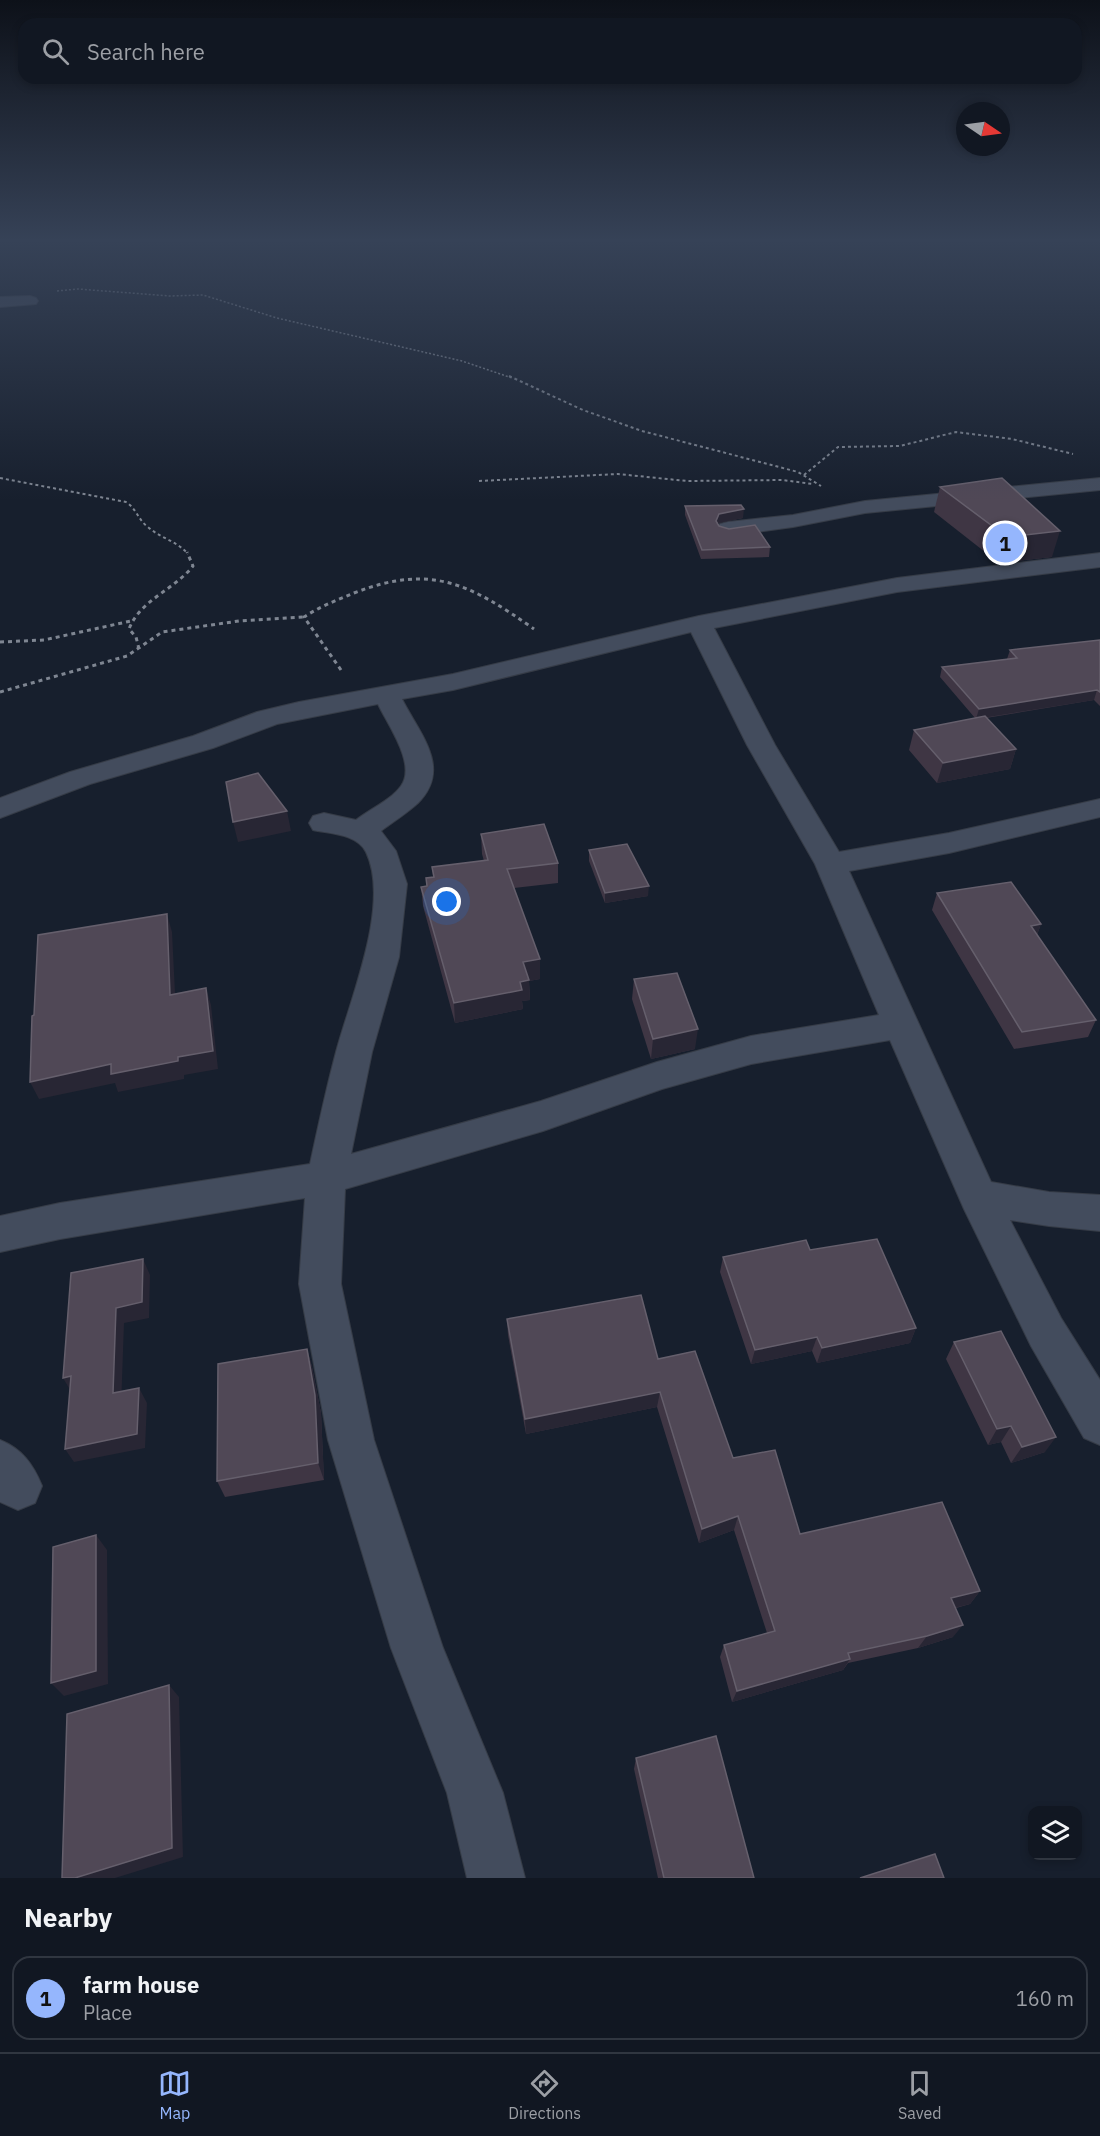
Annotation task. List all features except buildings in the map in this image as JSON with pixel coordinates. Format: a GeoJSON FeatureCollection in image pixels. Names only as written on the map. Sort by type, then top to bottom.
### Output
{"type":"FeatureCollection","features":[{"type":"Feature","properties":{"kind":"street"},"geometry":{"type":"LineString","coordinates":[[728,528],[793,521],[865,507],[1100,484]]}},
{"type":"Feature","properties":{"kind":"street"},"geometry":{"type":"LineString","coordinates":[[0,809],[80,778],[203,742],[267,718],[453,682],[699,623],[897,585],[1100,560]]}},
{"type":"Feature","properties":{"kind":"street"},"geometry":{"type":"LineString","coordinates":[[699,623],[761,745],[830,864],[978,1197],[1046,1332],[1100,1422]]}},
{"type":"Feature","properties":{"kind":"street"},"geometry":{"type":"LineString","coordinates":[[362,831],[410,794],[422,770],[418,752],[381,695]]}},
{"type":"Feature","properties":{"kind":"street"},"geometry":{"type":"LineString","coordinates":[[830,864],[949,843],[1100,808]]}},
{"type":"Feature","properties":{"kind":"street"},"geometry":{"type":"LineString","coordinates":[[324,823],[362,831],[373,840],[381,851],[391,884],[382,957],[354,1052],[326,1178],[320,1284],[351,1440],[417,1648],[475,1793],[496,1878]]}},
{"type":"Feature","properties":{"kind":"street"},"geometry":{"type":"LineString","coordinates":[[0,1234],[60,1221],[326,1178],[543,1116],[657,1076],[751,1050],[903,1024]]}},
{"type":"Feature","properties":{"kind":"street"},"geometry":{"type":"LineString","coordinates":[[978,1197],[1049,1209],[1100,1213]]}},
{"type":"Feature","properties":{"kind":"path"},"geometry":{"type":"LineString","coordinates":[[313,327],[504,374],[583,410],[642,431],[804,475],[822,486],[782,480],[687,482],[618,474],[479,481]]}},
{"type":"Feature","properties":{"kind":"path"},"geometry":{"type":"LineString","coordinates":[[804,475],[838,447],[900,446],[956,432],[1012,439],[1078,456]]}},
{"type":"Feature","properties":{"kind":"path"},"geometry":{"type":"LineString","coordinates":[[0,478],[130,503],[138,511],[139,519],[145,526],[174,541],[188,554],[193,566],[189,573],[180,583],[147,605],[131,621],[129,629],[136,637],[139,649]]}},
{"type":"Feature","properties":{"kind":"path"},"geometry":{"type":"LineString","coordinates":[[0,692],[110,662],[139,649],[153,636],[183,628],[304,617],[313,611],[378,584],[399,579],[430,578],[467,589],[497,602],[569,653]]}},
{"type":"Feature","properties":{"kind":"path"},"geometry":{"type":"LineString","coordinates":[[304,617],[338,667],[381,695]]}},
{"type":"Feature","properties":{"kind":"path"},"geometry":{"type":"LineString","coordinates":[[0,642],[44,640],[131,621]]}},
{"type":"Feature","properties":{"kind":"place","name":"farm house"},"geometry":{"type":"Point","coordinates":[1005,543]}}]}
